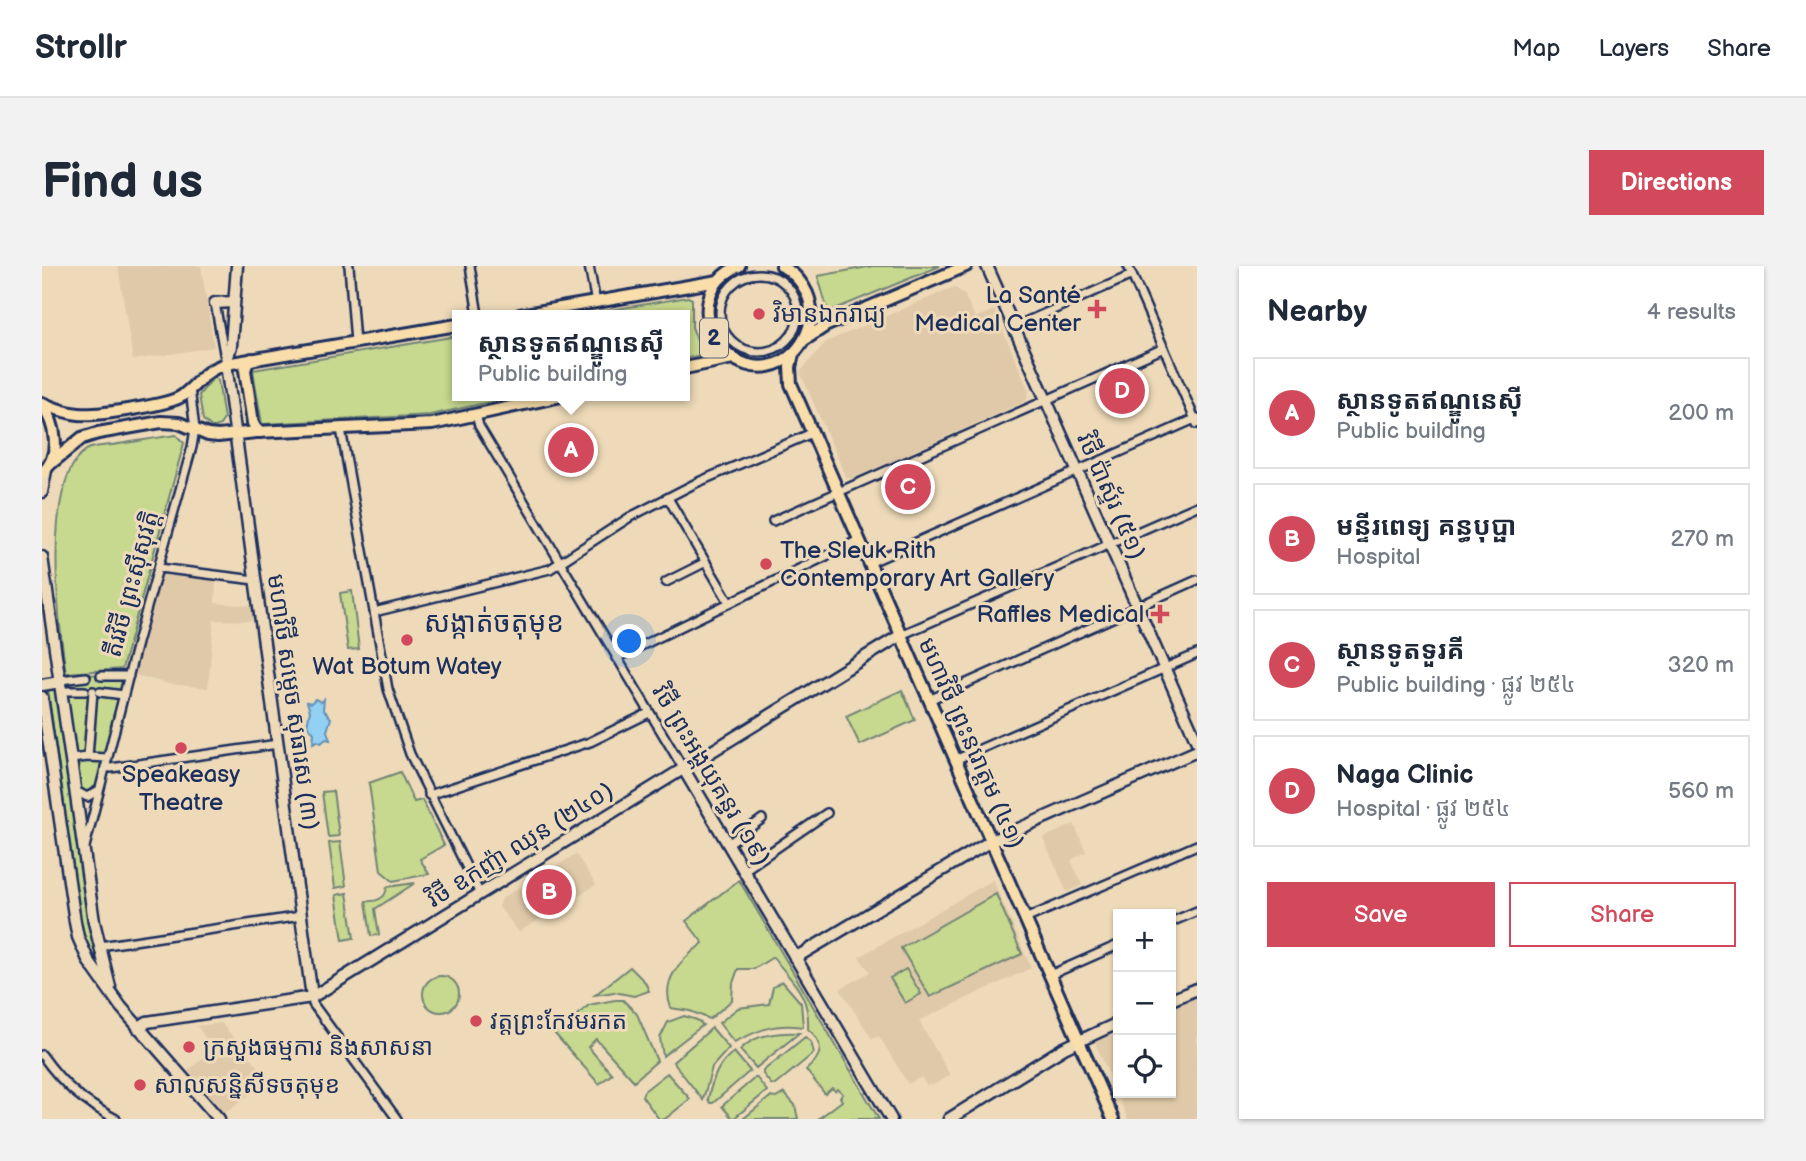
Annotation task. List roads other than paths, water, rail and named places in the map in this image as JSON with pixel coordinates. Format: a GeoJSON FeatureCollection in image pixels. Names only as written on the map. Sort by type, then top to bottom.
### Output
{"type":"FeatureCollection","features":[{"type":"Feature","properties":{"kind":"main road","name":"2"},"geometry":{"type":"LineString","coordinates":[[718,266],[719,280],[708,306],[709,325],[714,338],[722,350],[733,358],[766,366]]}},
{"type":"Feature","properties":{"kind":"main road"},"geometry":{"type":"LineString","coordinates":[[552,310],[719,280],[739,266]]}},
{"type":"Feature","properties":{"kind":"main road"},"geometry":{"type":"LineString","coordinates":[[783,266],[796,266]]}},
{"type":"Feature","properties":{"kind":"main road"},"geometry":{"type":"LineString","coordinates":[[783,266],[797,278],[810,301],[809,326],[804,340]]}},
{"type":"Feature","properties":{"kind":"main road"},"geometry":{"type":"LineString","coordinates":[[766,366],[793,354],[804,340],[825,326],[965,266]]}},
{"type":"Feature","properties":{"kind":"main road"},"geometry":{"type":"LineString","coordinates":[[42,404],[77,414],[93,414],[168,401],[181,397],[205,373],[226,364],[452,327]]}},
{"type":"Feature","properties":{"kind":"main road","name":"មហាវិថី ព្រះនរោត្តម (៤១)"},"geometry":{"type":"LineString","coordinates":[[793,354],[790,367],[791,384],[1113,1119]]}},
{"type":"Feature","properties":{"kind":"main road"},"geometry":{"type":"LineString","coordinates":[[690,367],[733,358]]}},
{"type":"Feature","properties":{"kind":"main road"},"geometry":{"type":"LineString","coordinates":[[252,359],[245,370],[253,423],[261,432]]}},
{"type":"Feature","properties":{"kind":"main road"},"geometry":{"type":"LineString","coordinates":[[766,366],[777,371],[791,384]]}},
{"type":"Feature","properties":{"kind":"main road"},"geometry":{"type":"LineString","coordinates":[[46,469],[82,438],[170,421],[213,436],[235,435],[432,424],[539,401]]}},
{"type":"Feature","properties":{"kind":"main road"},"geometry":{"type":"LineString","coordinates":[[42,404],[51,421],[54,438],[46,469]]}},
{"type":"Feature","properties":{"kind":"street","name":"មហាវិថី សម្តេច សុធារស (៣)"},"geometry":{"type":"LineString","coordinates":[[237,266],[231,346],[226,364],[313,1004],[397,1119]]}},
{"type":"Feature","properties":{"kind":"street"},"geometry":{"type":"LineString","coordinates":[[349,266],[355,342]]}},
{"type":"Feature","properties":{"kind":"street"},"geometry":{"type":"LineString","coordinates":[[470,266],[477,310]]}},
{"type":"Feature","properties":{"kind":"street"},"geometry":{"type":"LineString","coordinates":[[589,266],[596,303]]}},
{"type":"Feature","properties":{"kind":"street","name":"វិថី ប៉ាស្ទ័រ (៥១)"},"geometry":{"type":"LineString","coordinates":[[987,266],[1197,742]]}},
{"type":"Feature","properties":{"kind":"street"},"geometry":{"type":"LineString","coordinates":[[869,563],[1196,421],[1128,266]]}},
{"type":"Feature","properties":{"kind":"street"},"geometry":{"type":"LineString","coordinates":[[1014,327],[1132,275]]}},
{"type":"Feature","properties":{"kind":"street"},"geometry":{"type":"LineString","coordinates":[[770,276],[786,285],[796,301],[798,310],[795,329],[784,343],[774,349],[758,352],[740,347],[732,342],[723,328],[720,317],[723,298],[744,278],[770,276]]}},
{"type":"Feature","properties":{"kind":"street"},"geometry":{"type":"LineString","coordinates":[[226,364],[215,303],[233,302]]}},
{"type":"Feature","properties":{"kind":"street"},"geometry":{"type":"LineString","coordinates":[[773,521],[1164,348]]}},
{"type":"Feature","properties":{"kind":"street","name":"តីរវិថី ព្រះស៊ីសុវត្តិ"},"geometry":{"type":"LineString","coordinates":[[84,851],[195,429],[190,389]]}},
{"type":"Feature","properties":{"kind":"street","name":"វិថី ព្រះអង្គយុគន្ធរ (១៩)"},"geometry":{"type":"LineString","coordinates":[[476,415],[479,426],[891,1119]]}},
{"type":"Feature","properties":{"kind":"street"},"geometry":{"type":"LineString","coordinates":[[341,429],[388,689],[410,754],[480,894]]}},
{"type":"Feature","properties":{"kind":"street"},"geometry":{"type":"LineString","coordinates":[[374,612],[550,569],[630,517],[812,433]]}},
{"type":"Feature","properties":{"kind":"street"},"geometry":{"type":"LineString","coordinates":[[42,492],[46,469]]}},
{"type":"Feature","properties":{"kind":"street"},"geometry":{"type":"LineString","coordinates":[[668,498],[729,602]]}},
{"type":"Feature","properties":{"kind":"street"},"geometry":{"type":"LineString","coordinates":[[901,635],[1197,506]]}},
{"type":"Feature","properties":{"kind":"street"},"geometry":{"type":"LineString","coordinates":[[616,658],[859,540]]}},
{"type":"Feature","properties":{"kind":"street","name":"តីរវិថី ព្រះស៊ីសុវត្តិ"},"geometry":{"type":"LineString","coordinates":[[42,557],[84,851],[100,946],[111,991]]}},
{"type":"Feature","properties":{"kind":"street"},"geometry":{"type":"LineString","coordinates":[[666,582],[706,562]]}},
{"type":"Feature","properties":{"kind":"street"},"geometry":{"type":"LineString","coordinates":[[159,568],[255,580]]}},
{"type":"Feature","properties":{"kind":"street"},"geometry":{"type":"LineString","coordinates":[[929,699],[1197,580]]}},
{"type":"Feature","properties":{"kind":"street","name":"វិថី ឧកញ៉ា ឈុន (២៤០)"},"geometry":{"type":"LineString","coordinates":[[138,1028],[147,1022],[312,997],[901,635]]}},
{"type":"Feature","properties":{"kind":"street"},"geometry":{"type":"LineString","coordinates":[[955,760],[1197,654]]}},
{"type":"Feature","properties":{"kind":"street"},"geometry":{"type":"LineString","coordinates":[[101,676],[129,676]]}},
{"type":"Feature","properties":{"kind":"street"},"geometry":{"type":"LineString","coordinates":[[42,685],[60,684],[86,677]]}},
{"type":"Feature","properties":{"kind":"street"},"geometry":{"type":"LineString","coordinates":[[60,684],[124,695]]}},
{"type":"Feature","properties":{"kind":"street"},"geometry":{"type":"LineString","coordinates":[[88,757],[93,691]]}},
{"type":"Feature","properties":{"kind":"street","name":"តីរវិថី ព្រះស៊ីសុវត្តិ"},"geometry":{"type":"LineString","coordinates":[[42,697],[76,929],[82,950],[94,971],[138,1028],[219,1119]]}},
{"type":"Feature","properties":{"kind":"street"},"geometry":{"type":"LineString","coordinates":[[429,795],[590,742],[649,713]]}},
{"type":"Feature","properties":{"kind":"street"},"geometry":{"type":"LineString","coordinates":[[105,767],[278,744]]}},
{"type":"Feature","properties":{"kind":"street"},"geometry":{"type":"LineString","coordinates":[[795,958],[991,841],[1197,751]]}},
{"type":"Feature","properties":{"kind":"street"},"geometry":{"type":"LineString","coordinates":[[71,759],[108,758]]}},
{"type":"Feature","properties":{"kind":"street"},"geometry":{"type":"LineString","coordinates":[[76,791],[87,797],[99,790]]}},
{"type":"Feature","properties":{"kind":"street"},"geometry":{"type":"LineString","coordinates":[[743,871],[827,813]]}},
{"type":"Feature","properties":{"kind":"street"},"geometry":{"type":"LineString","coordinates":[[728,844],[762,819]]}},
{"type":"Feature","properties":{"kind":"street"},"geometry":{"type":"LineString","coordinates":[[1025,919],[1197,845]]}},
{"type":"Feature","properties":{"kind":"street"},"geometry":{"type":"LineString","coordinates":[[1176,920],[1197,911]]}},
{"type":"Feature","properties":{"kind":"street"},"geometry":{"type":"LineString","coordinates":[[100,946],[301,916]]}},
{"type":"Feature","properties":{"kind":"street"},"geometry":{"type":"LineString","coordinates":[[1050,975],[1113,947]]}},
{"type":"Feature","properties":{"kind":"street"},"geometry":{"type":"LineString","coordinates":[[94,971],[100,974],[106,967]]}},
{"type":"Feature","properties":{"kind":"street"},"geometry":{"type":"LineString","coordinates":[[1176,998],[1197,989]]}},
{"type":"Feature","properties":{"kind":"street"},"geometry":{"type":"LineString","coordinates":[[949,1119],[1079,1041],[1113,1025]]}},
{"type":"Feature","properties":{"kind":"street"},"geometry":{"type":"LineString","coordinates":[[42,1055],[60,1080],[76,1095],[116,1119]]}},
{"type":"Feature","properties":{"kind":"water"},"geometry":{"type":"Polygon","coordinates":[[[315,699],[321,702],[324,699],[323,709],[331,718],[327,731],[330,740],[326,739],[321,743],[313,743],[314,733],[307,725],[310,711],[307,702],[311,703],[315,699]]]}},
{"type":"Feature","properties":{"kind":"place","name":"La Santé Medical Center"},"geometry":{"type":"Point","coordinates":[1097,309]}},
{"type":"Feature","properties":{"kind":"place","name":"វិមានឯករាជ្យ"},"geometry":{"type":"Point","coordinates":[759,314]}},
{"type":"Feature","properties":{"kind":"place","name":"Naga Clinic"},"geometry":{"type":"Point","coordinates":[1122,391]}},
{"type":"Feature","properties":{"kind":"place","name":"ស្ថានទូតឥណ្ឌូនេស៊ី"},"geometry":{"type":"Point","coordinates":[571,450]}},
{"type":"Feature","properties":{"kind":"place","name":"ស្ថានទូតទួរគី"},"geometry":{"type":"Point","coordinates":[908,487]}},
{"type":"Feature","properties":{"kind":"place","name":"The Sleuk Rith Contemporary Art Gallery"},"geometry":{"type":"Point","coordinates":[766,564]}},
{"type":"Feature","properties":{"kind":"place","name":"Raffles Medical"},"geometry":{"type":"Point","coordinates":[1160,614]}},
{"type":"Feature","properties":{"kind":"place","name":"Wat Botum Watey"},"geometry":{"type":"Point","coordinates":[407,640]}},
{"type":"Feature","properties":{"kind":"place","name":"Speakeasy Theatre"},"geometry":{"type":"Point","coordinates":[181,748]}},
{"type":"Feature","properties":{"kind":"place","name":"មន្ទីរពេទ្យ គន្ធបុប្ផា"},"geometry":{"type":"Point","coordinates":[549,892]}},
{"type":"Feature","properties":{"kind":"place","name":"វត្តព្រះកែវមរកត"},"geometry":{"type":"Point","coordinates":[476,1021]}},
{"type":"Feature","properties":{"kind":"place","name":"ក្រសួងធម្មការ និងសាសនា"},"geometry":{"type":"Point","coordinates":[189,1047]}},
{"type":"Feature","properties":{"kind":"place","name":"សាលសន្និសីទចតុមុខ"},"geometry":{"type":"Point","coordinates":[140,1085]}},
{"type":"Feature","properties":{"kind":"district","name":"សង្កាត់ចតុមុខ"},"geometry":{"type":"Point","coordinates":[494,623]}}]}
